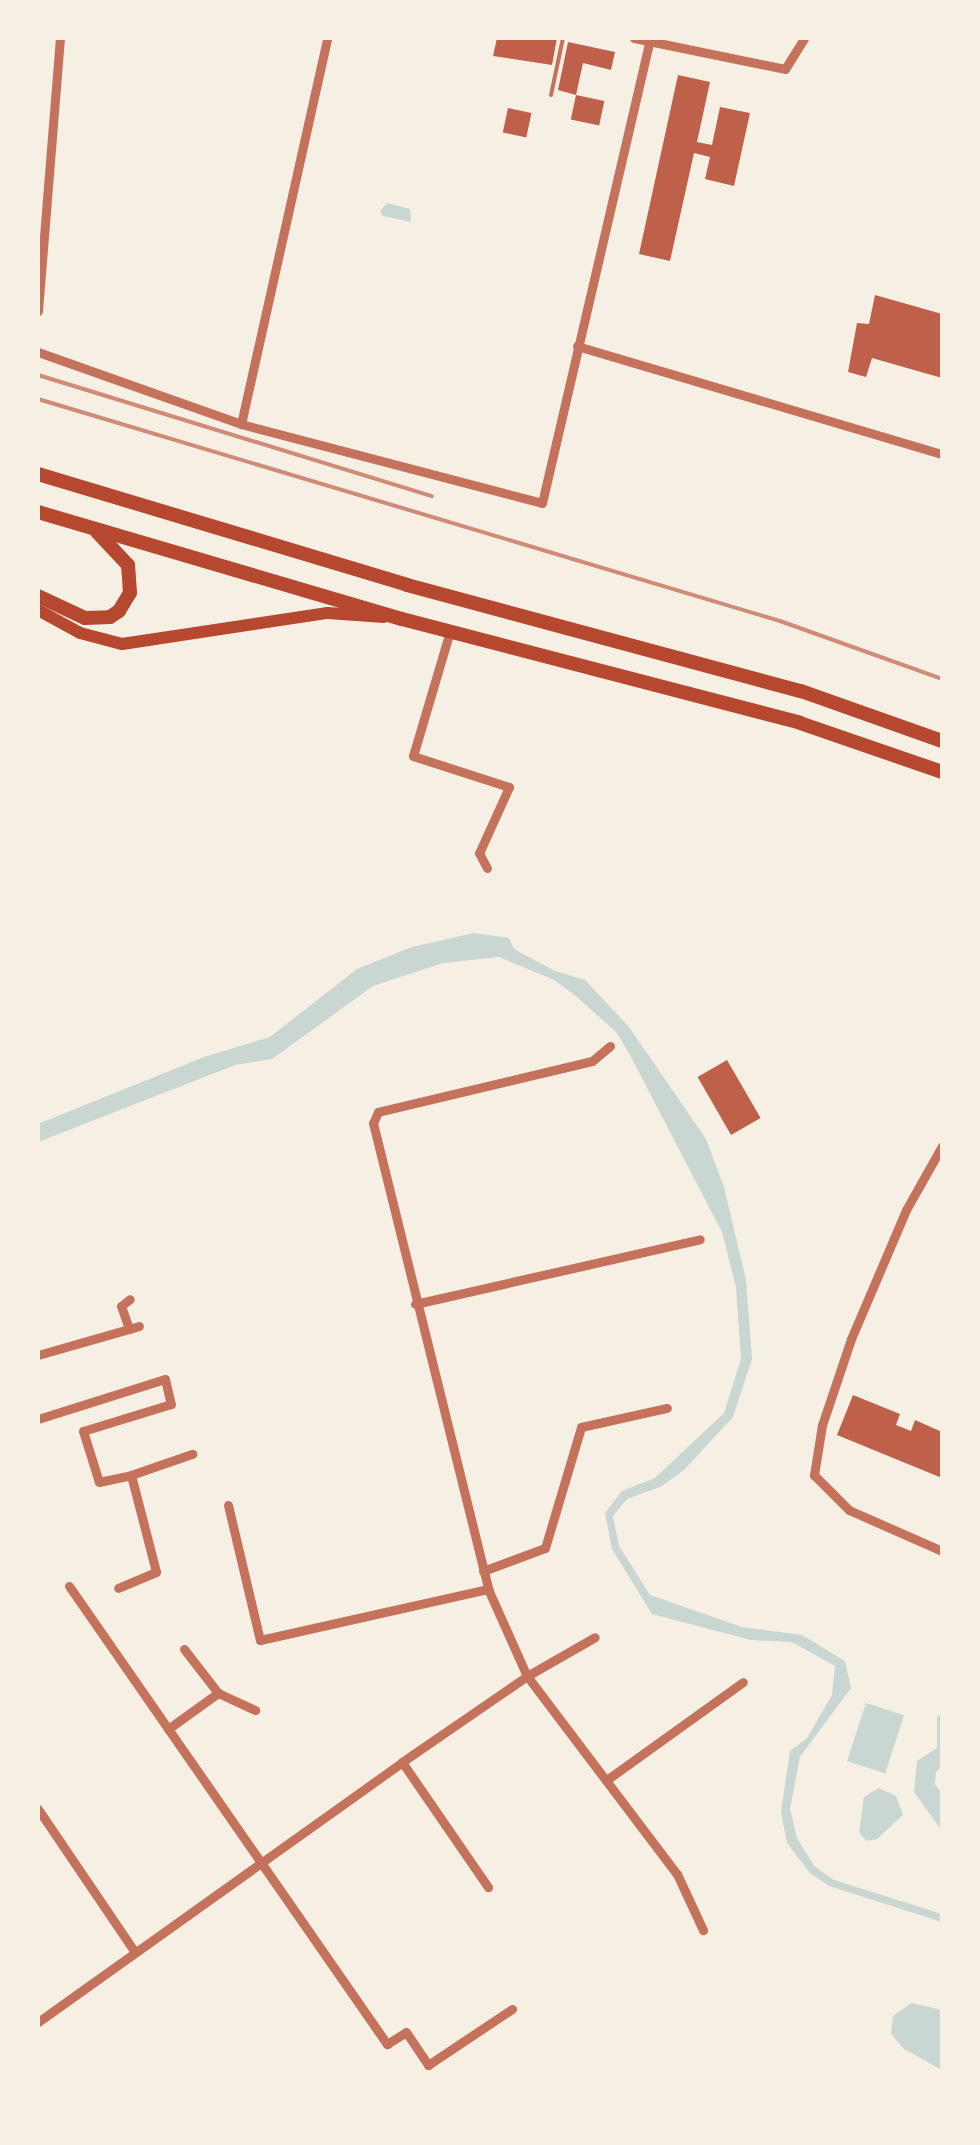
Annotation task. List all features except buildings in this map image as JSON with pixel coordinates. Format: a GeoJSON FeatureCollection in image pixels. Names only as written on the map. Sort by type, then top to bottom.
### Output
{"type":"FeatureCollection","features":[{"type":"Feature","properties":{"kind":"highway"},"geometry":{"type":"LineString","coordinates":[[38,474],[407,585],[801,691],[942,741]]}},
{"type":"Feature","properties":{"kind":"highway"},"geometry":{"type":"LineString","coordinates":[[38,512],[402,619],[800,723],[942,772]]}},
{"type":"Feature","properties":{"kind":"highway"},"geometry":{"type":"LineString","coordinates":[[38,596],[74,614],[98,619],[110,617],[126,604],[132,582],[128,564],[92,529]]}},
{"type":"Feature","properties":{"kind":"main road"},"geometry":{"type":"LineString","coordinates":[[39,611],[80,632],[122,644],[328,613],[402,619]]}},
{"type":"Feature","properties":{"kind":"street"},"geometry":{"type":"LineString","coordinates":[[38,311],[60,38]]}},
{"type":"Feature","properties":{"kind":"street"},"geometry":{"type":"LineString","coordinates":[[241,424],[327,38]]}},
{"type":"Feature","properties":{"kind":"street"},"geometry":{"type":"LineString","coordinates":[[634,38],[785,69],[804,38]]}},
{"type":"Feature","properties":{"kind":"street"},"geometry":{"type":"LineString","coordinates":[[38,352],[241,424],[542,503],[650,39]]}},
{"type":"Feature","properties":{"kind":"street"},"geometry":{"type":"LineString","coordinates":[[38,143],[50,146]]}},
{"type":"Feature","properties":{"kind":"street"},"geometry":{"type":"LineString","coordinates":[[577,346],[942,454]]}},
{"type":"Feature","properties":{"kind":"street"},"geometry":{"type":"LineString","coordinates":[[450,631],[413,756],[509,787],[480,853],[487,868]]}},
{"type":"Feature","properties":{"kind":"street"},"geometry":{"type":"LineString","coordinates":[[610,1046],[592,1061],[378,1112],[374,1122],[415,1304],[488,1589],[528,1676],[677,1874],[704,1930]]}},
{"type":"Feature","properties":{"kind":"street"},"geometry":{"type":"LineString","coordinates":[[942,1146],[906,1210],[852,1339],[822,1424],[814,1475],[850,1510],[942,1551]]}},
{"type":"Feature","properties":{"kind":"street"},"geometry":{"type":"LineString","coordinates":[[415,1304],[700,1239]]}},
{"type":"Feature","properties":{"kind":"street"},"geometry":{"type":"LineString","coordinates":[[38,1355],[134,1327],[122,1306],[130,1299]]}},
{"type":"Feature","properties":{"kind":"street"},"geometry":{"type":"LineString","coordinates":[[38,1419],[162,1378],[172,1402],[83,1431]]}},
{"type":"Feature","properties":{"kind":"street"},"geometry":{"type":"LineString","coordinates":[[76,1408],[99,1482],[192,1454]]}},
{"type":"Feature","properties":{"kind":"street"},"geometry":{"type":"LineString","coordinates":[[483,1571],[545,1548],[581,1427],[666,1408]]}},
{"type":"Feature","properties":{"kind":"street"},"geometry":{"type":"LineString","coordinates":[[118,1588],[156,1572],[132,1475]]}},
{"type":"Feature","properties":{"kind":"street"},"geometry":{"type":"LineString","coordinates":[[228,1505],[260,1640],[488,1589]]}},
{"type":"Feature","properties":{"kind":"street"},"geometry":{"type":"LineString","coordinates":[[70,1586],[388,2044],[406,2032],[428,2065],[512,2010]]}},
{"type":"Feature","properties":{"kind":"street"},"geometry":{"type":"LineString","coordinates":[[38,2022],[402,1762],[528,1676],[595,1637]]}},
{"type":"Feature","properties":{"kind":"street"},"geometry":{"type":"LineString","coordinates":[[184,1649],[218,1693],[255,1710]]}},
{"type":"Feature","properties":{"kind":"street"},"geometry":{"type":"LineString","coordinates":[[608,1780],[743,1682]]}},
{"type":"Feature","properties":{"kind":"street"},"geometry":{"type":"LineString","coordinates":[[168,1729],[218,1693]]}},
{"type":"Feature","properties":{"kind":"street"},"geometry":{"type":"LineString","coordinates":[[402,1762],[488,1887]]}},
{"type":"Feature","properties":{"kind":"street"},"geometry":{"type":"LineString","coordinates":[[38,1808],[135,1952]]}},
{"type":"Feature","properties":{"kind":"lane"},"geometry":{"type":"LineString","coordinates":[[551,94],[563,38]]}},
{"type":"Feature","properties":{"kind":"shaded area"},"geometry":{"type":"Polygon","coordinates":[[[387,203],[410,209],[411,222],[383,216],[380,211],[387,203]]]}},
{"type":"Feature","properties":{"kind":"shaded area"},"geometry":{"type":"Polygon","coordinates":[[[474,933],[509,938],[514,949],[555,971],[585,980],[629,1027],[706,1139],[724,1187],[746,1280],[752,1359],[733,1417],[685,1469],[662,1486],[627,1499],[613,1516],[619,1546],[650,1595],[742,1627],[802,1635],[845,1661],[851,1688],[800,1757],[790,1809],[797,1838],[814,1866],[834,1880],[942,1914],[942,1922],[829,1886],[810,1873],[787,1843],[781,1812],[790,1751],[807,1738],[832,1695],[835,1666],[792,1642],[751,1640],[652,1614],[612,1549],[605,1513],[622,1491],[655,1478],[724,1413],[741,1359],[736,1287],[722,1232],[616,1032],[576,996],[554,980],[499,957],[443,963],[373,986],[272,1059],[235,1065],[38,1142],[38,1124],[204,1057],[270,1037],[357,969],[412,947],[474,933]]]}},
{"type":"Feature","properties":{"kind":"shaded area"},"geometry":{"type":"Polygon","coordinates":[[[866,1703],[904,1715],[885,1773],[847,1761],[866,1703]]]}},
{"type":"Feature","properties":{"kind":"shaded area"},"geometry":{"type":"Polygon","coordinates":[[[942,1714],[942,1767],[936,1772],[935,1784],[942,1794],[942,1831],[914,1792],[917,1761],[937,1748],[937,1717],[942,1714]]]}},
{"type":"Feature","properties":{"kind":"shaded area"},"geometry":{"type":"Polygon","coordinates":[[[879,1788],[896,1796],[903,1815],[877,1839],[866,1841],[859,1832],[864,1797],[879,1788]]]}},
{"type":"Feature","properties":{"kind":"shaded area"},"geometry":{"type":"Polygon","coordinates":[[[912,2003],[942,2010],[942,2070],[904,2049],[891,2034],[893,2016],[912,2003]]]}},
{"type":"Feature","properties":{"kind":"railway"},"geometry":{"type":"LineString","coordinates":[[38,375],[432,496]]}},
{"type":"Feature","properties":{"kind":"railway"},"geometry":{"type":"LineString","coordinates":[[38,399],[780,621],[942,679]]}}]}
